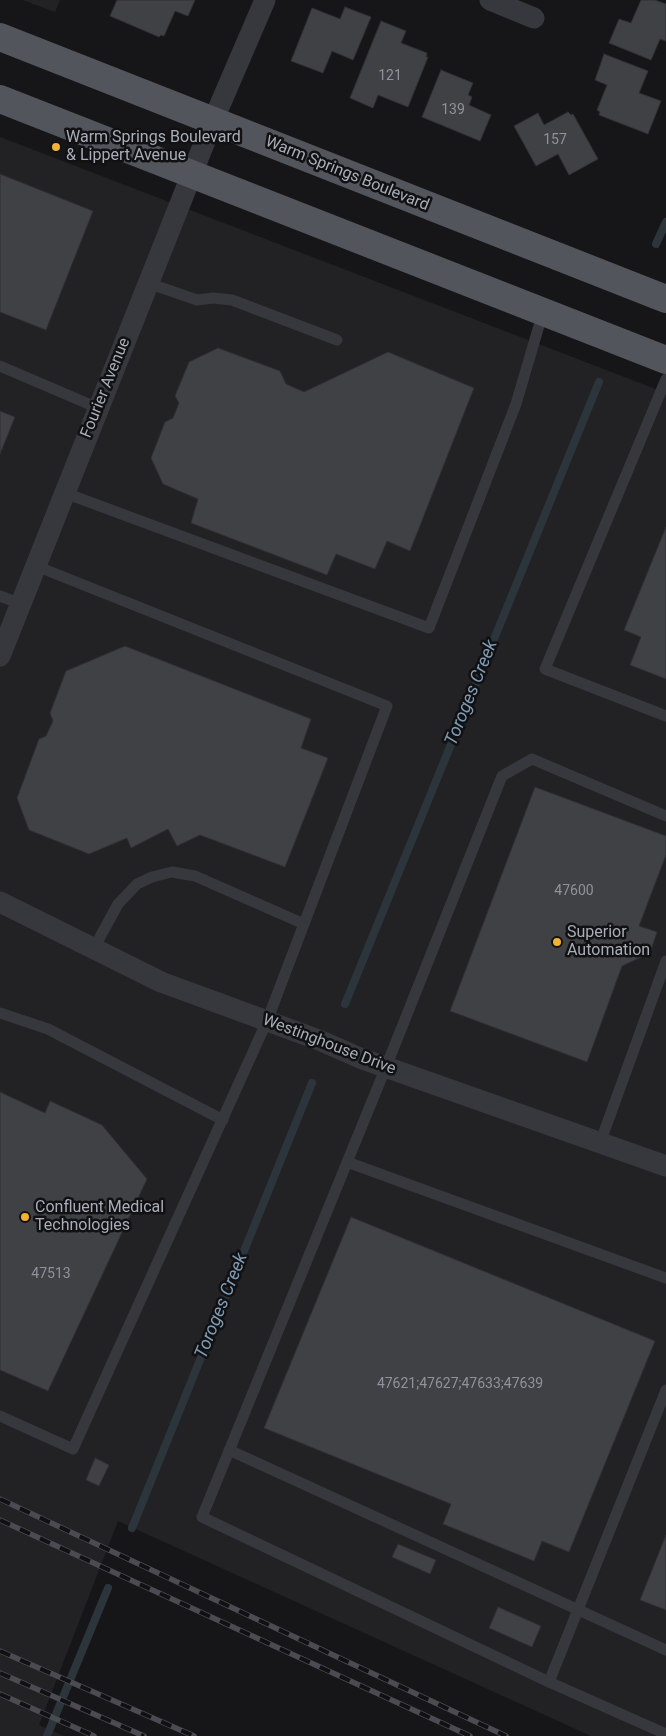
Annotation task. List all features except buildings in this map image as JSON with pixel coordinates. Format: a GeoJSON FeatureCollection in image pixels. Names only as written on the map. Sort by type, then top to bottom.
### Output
{"type":"FeatureCollection","features":[{"type":"Feature","properties":{"kind":"main road","name":"Warm Springs Boulevard"},"geometry":{"type":"LineString","coordinates":[[0,38],[666,299]]}},
{"type":"Feature","properties":{"kind":"main road"},"geometry":{"type":"LineString","coordinates":[[0,99],[666,360]]}},
{"type":"Feature","properties":{"kind":"street","name":"Fourier Avenue"},"geometry":{"type":"LineString","coordinates":[[0,656],[213,120],[265,0]]}},
{"type":"Feature","properties":{"kind":"street"},"geometry":{"type":"LineString","coordinates":[[490,0],[534,18]]}},
{"type":"Feature","properties":{"kind":"street","name":"Westinghouse Drive"},"geometry":{"type":"LineString","coordinates":[[0,902],[161,982],[386,1067],[666,1166]]}},
{"type":"Feature","properties":{"kind":"lane"},"geometry":{"type":"LineString","coordinates":[[148,283],[197,300],[213,298],[232,300],[337,340]]}},
{"type":"Feature","properties":{"kind":"lane"},"geometry":{"type":"LineString","coordinates":[[65,493],[429,628],[516,404],[543,312]]}},
{"type":"Feature","properties":{"kind":"lane"},"geometry":{"type":"LineString","coordinates":[[0,366],[98,408]]}},
{"type":"Feature","properties":{"kind":"lane"},"geometry":{"type":"LineString","coordinates":[[666,379],[545,669],[666,716]]}},
{"type":"Feature","properties":{"kind":"lane"},"geometry":{"type":"LineString","coordinates":[[0,1416],[73,1449],[267,1021],[387,706],[36,566]]}},
{"type":"Feature","properties":{"kind":"lane"},"geometry":{"type":"LineString","coordinates":[[0,596],[21,604]]}},
{"type":"Feature","properties":{"kind":"lane"},"geometry":{"type":"LineString","coordinates":[[666,816],[532,759],[502,776],[386,1067],[202,1517],[549,1682],[666,1734]]}},
{"type":"Feature","properties":{"kind":"lane"},"geometry":{"type":"LineString","coordinates":[[94,948],[118,904],[137,884],[152,876],[172,872],[195,876],[304,924]]}},
{"type":"Feature","properties":{"kind":"lane"},"geometry":{"type":"LineString","coordinates":[[600,1143],[666,961]]}},
{"type":"Feature","properties":{"kind":"lane"},"geometry":{"type":"LineString","coordinates":[[0,1013],[48,1029],[223,1120]]}},
{"type":"Feature","properties":{"kind":"lane"},"geometry":{"type":"LineString","coordinates":[[347,1162],[666,1278]]}},
{"type":"Feature","properties":{"kind":"lane"},"geometry":{"type":"LineString","coordinates":[[549,1682],[666,1390]]}},
{"type":"Feature","properties":{"kind":"lane"},"geometry":{"type":"LineString","coordinates":[[230,1450],[666,1650]]}},
{"type":"Feature","properties":{"kind":"shaded area"},"geometry":{"type":"Polygon","coordinates":[[[23,0],[60,0],[55,12],[23,0]]]}},
{"type":"Feature","properties":{"kind":"shaded area"},"geometry":{"type":"Polygon","coordinates":[[[0,137],[666,393],[666,1736],[591,1736],[118,1521],[39,1725],[64,1736],[0,1736],[0,137]]]}},
{"type":"Feature","properties":{"kind":"waterway","name":"Toroges Creek"},"geometry":{"type":"LineString","coordinates":[[656,244],[666,222]]}},
{"type":"Feature","properties":{"kind":"waterway","name":"Toroges Creek"},"geometry":{"type":"LineString","coordinates":[[345,1004],[599,382]]}},
{"type":"Feature","properties":{"kind":"waterway","name":"Toroges Creek"},"geometry":{"type":"LineString","coordinates":[[132,1528],[312,1083]]}},
{"type":"Feature","properties":{"kind":"waterway","name":"Toroges Creek"},"geometry":{"type":"LineString","coordinates":[[47,1736],[108,1588]]}},
{"type":"Feature","properties":{"kind":"railway"},"geometry":{"type":"LineString","coordinates":[[0,1499],[506,1736]]}},
{"type":"Feature","properties":{"kind":"railway"},"geometry":{"type":"LineString","coordinates":[[0,1520],[470,1736]]}},
{"type":"Feature","properties":{"kind":"railway"},"geometry":{"type":"LineString","coordinates":[[0,1651],[194,1736]]}},
{"type":"Feature","properties":{"kind":"railway"},"geometry":{"type":"LineString","coordinates":[[0,1673],[144,1736]]}},
{"type":"Feature","properties":{"kind":"railway"},"geometry":{"type":"LineString","coordinates":[[0,1694],[94,1736]]}},
{"type":"Feature","properties":{"kind":"place","name":"Warm Springs Boulevard & Lippert Avenue"},"geometry":{"type":"Point","coordinates":[56,147]}},
{"type":"Feature","properties":{"kind":"place","name":"Superior Automation"},"geometry":{"type":"Point","coordinates":[557,942]}},
{"type":"Feature","properties":{"kind":"place","name":"Confluent Medical Technologies"},"geometry":{"type":"Point","coordinates":[25,1217]}}]}
